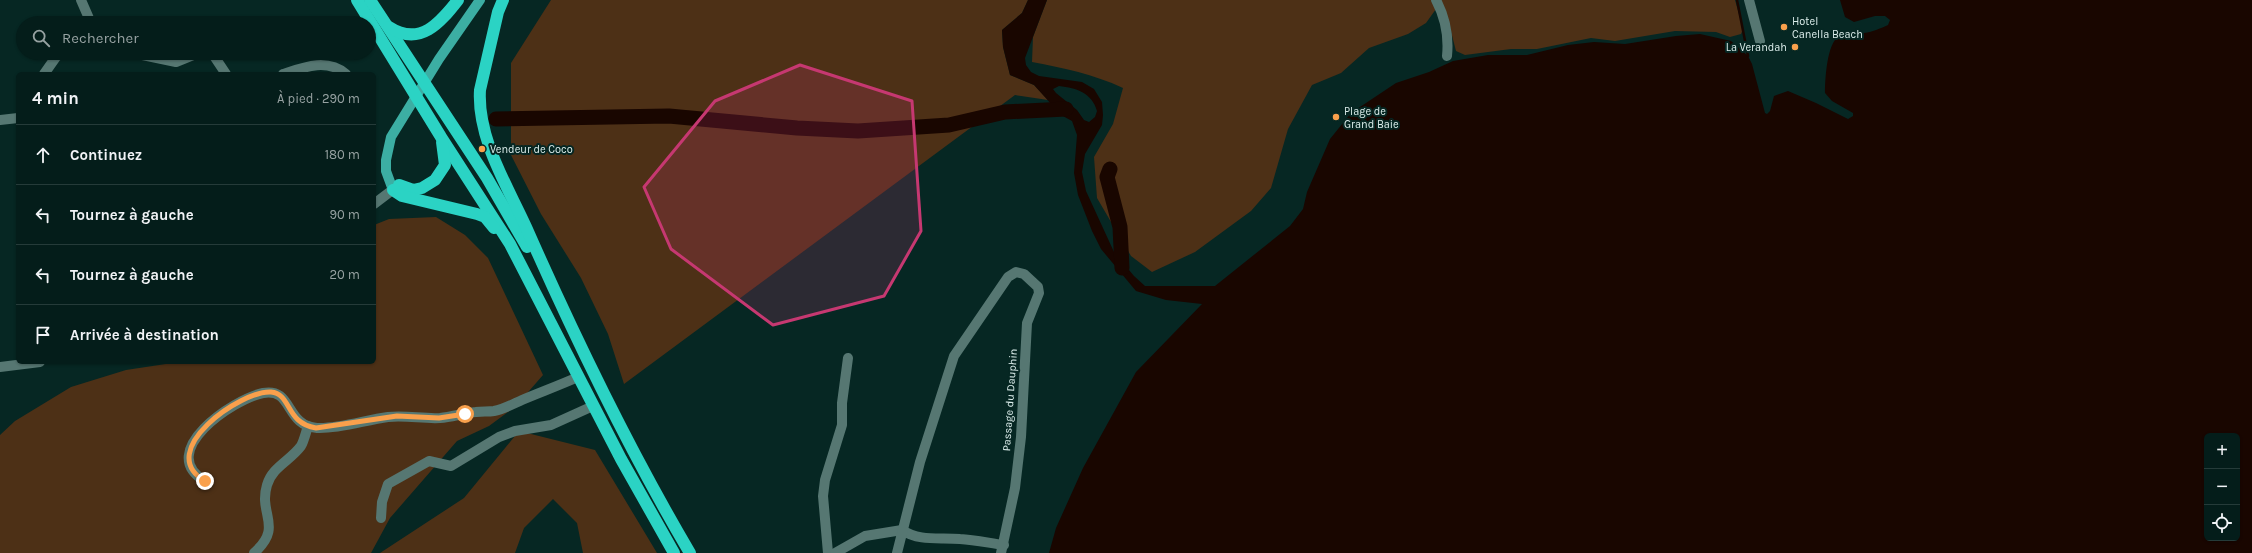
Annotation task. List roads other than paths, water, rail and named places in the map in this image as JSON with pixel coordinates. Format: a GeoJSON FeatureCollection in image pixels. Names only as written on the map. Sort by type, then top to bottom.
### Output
{"type":"FeatureCollection","features":[{"type":"Feature","properties":{"kind":"highway"},"geometry":{"type":"LineString","coordinates":[[357,0],[367,16]]}},
{"type":"Feature","properties":{"kind":"highway"},"geometry":{"type":"LineString","coordinates":[[370,0],[487,178],[557,298]]}},
{"type":"Feature","properties":{"kind":"highway"},"geometry":{"type":"LineString","coordinates":[[388,27],[402,34],[419,34],[434,27],[458,0]]}},
{"type":"Feature","properties":{"kind":"highway"},"geometry":{"type":"LineString","coordinates":[[503,0],[496,6],[480,90],[482,118],[489,144],[557,298],[636,458],[690,553]]}},
{"type":"Feature","properties":{"kind":"highway"},"geometry":{"type":"LineString","coordinates":[[376,31],[441,137],[484,201],[534,287],[593,406],[657,525],[674,553]]}},
{"type":"Feature","properties":{"kind":"highway"},"geometry":{"type":"LineString","coordinates":[[396,187],[413,190],[422,188],[438,177],[445,165],[441,137]]}},
{"type":"Feature","properties":{"kind":"highway"},"geometry":{"type":"LineString","coordinates":[[396,187],[402,196],[460,208],[484,217],[534,287]]}},
{"type":"Feature","properties":{"kind":"main road"},"geometry":{"type":"LineString","coordinates":[[396,187],[386,171],[386,160],[391,137],[439,59],[480,0]]}},
{"type":"Feature","properties":{"kind":"street"},"geometry":{"type":"LineString","coordinates":[[81,0],[88,16]]}},
{"type":"Feature","properties":{"kind":"street"},"geometry":{"type":"LineString","coordinates":[[1436,0],[1444,16],[1449,38],[1447,56]]}},
{"type":"Feature","properties":{"kind":"street"},"geometry":{"type":"LineString","coordinates":[[1749,0],[1760,41]]}},
{"type":"Feature","properties":{"kind":"street"},"geometry":{"type":"LineString","coordinates":[[45,72],[54,60]]}},
{"type":"Feature","properties":{"kind":"street"},"geometry":{"type":"LineString","coordinates":[[166,60],[176,62],[181,60]]}},
{"type":"Feature","properties":{"kind":"street"},"geometry":{"type":"LineString","coordinates":[[217,60],[225,72]]}},
{"type":"Feature","properties":{"kind":"street"},"geometry":{"type":"LineString","coordinates":[[290,72],[309,66],[324,65],[339,68],[344,72]]}},
{"type":"Feature","properties":{"kind":"street"},"geometry":{"type":"LineString","coordinates":[[0,120],[16,118]]}},
{"type":"Feature","properties":{"kind":"street"},"geometry":{"type":"LineString","coordinates":[[376,202],[396,187]]}},
{"type":"Feature","properties":{"kind":"street","name":"Passage du Dauphin"},"geometry":{"type":"LineString","coordinates":[[902,530],[920,462],[954,356],[1008,277],[1016,272],[1024,274],[1038,287],[1040,293],[1027,323],[1021,437],[1003,549]]}},
{"type":"Feature","properties":{"kind":"street"},"geometry":{"type":"LineString","coordinates":[[828,553],[822,496],[825,480],[842,425],[842,403],[848,358]]}},
{"type":"Feature","properties":{"kind":"street"},"geometry":{"type":"LineString","coordinates":[[0,367],[24,364]]}},
{"type":"Feature","properties":{"kind":"street"},"geometry":{"type":"LineString","coordinates":[[205,481],[197,477],[189,462],[188,456],[191,444],[204,429],[241,401],[262,393],[271,392],[279,395],[288,404],[297,420],[308,426],[325,428],[397,416],[439,418],[496,411],[578,377]]}},
{"type":"Feature","properties":{"kind":"street"},"geometry":{"type":"LineString","coordinates":[[608,400],[696,553]]}},
{"type":"Feature","properties":{"kind":"street"},"geometry":{"type":"LineString","coordinates":[[381,518],[382,502],[388,484],[428,461],[451,466],[499,437],[515,431],[551,425],[593,406]]}},
{"type":"Feature","properties":{"kind":"street"},"geometry":{"type":"LineString","coordinates":[[254,553],[264,544],[270,532],[265,502],[266,486],[271,474],[302,445],[308,426]]}},
{"type":"Feature","properties":{"kind":"street"},"geometry":{"type":"LineString","coordinates":[[835,553],[864,536],[902,530],[910,535],[927,539],[959,539],[1003,549]]}},
{"type":"Feature","properties":{"kind":"street"},"geometry":{"type":"LineString","coordinates":[[897,553],[902,530]]}},
{"type":"Feature","properties":{"kind":"waterway"},"geometry":{"type":"LineString","coordinates":[[1737,0],[1748,56]]}},
{"type":"Feature","properties":{"kind":"waterway"},"geometry":{"type":"LineString","coordinates":[[496,119],[669,116],[797,128],[858,131],[949,125],[1005,112],[1066,109]]}},
{"type":"Feature","properties":{"kind":"waterway"},"geometry":{"type":"LineString","coordinates":[[1110,169],[1107,177],[1120,227],[1122,268]]}},
{"type":"Feature","properties":{"kind":"place","name":"Hotel Canella Beach"},"geometry":{"type":"Point","coordinates":[1784,27]}},
{"type":"Feature","properties":{"kind":"place","name":"La Verandah"},"geometry":{"type":"Point","coordinates":[1795,47]}},
{"type":"Feature","properties":{"kind":"place","name":"Plage de Grand Baie"},"geometry":{"type":"Point","coordinates":[1336,117]}},
{"type":"Feature","properties":{"kind":"place","name":"Vendeur de Coco"},"geometry":{"type":"Point","coordinates":[482,149]}}]}
